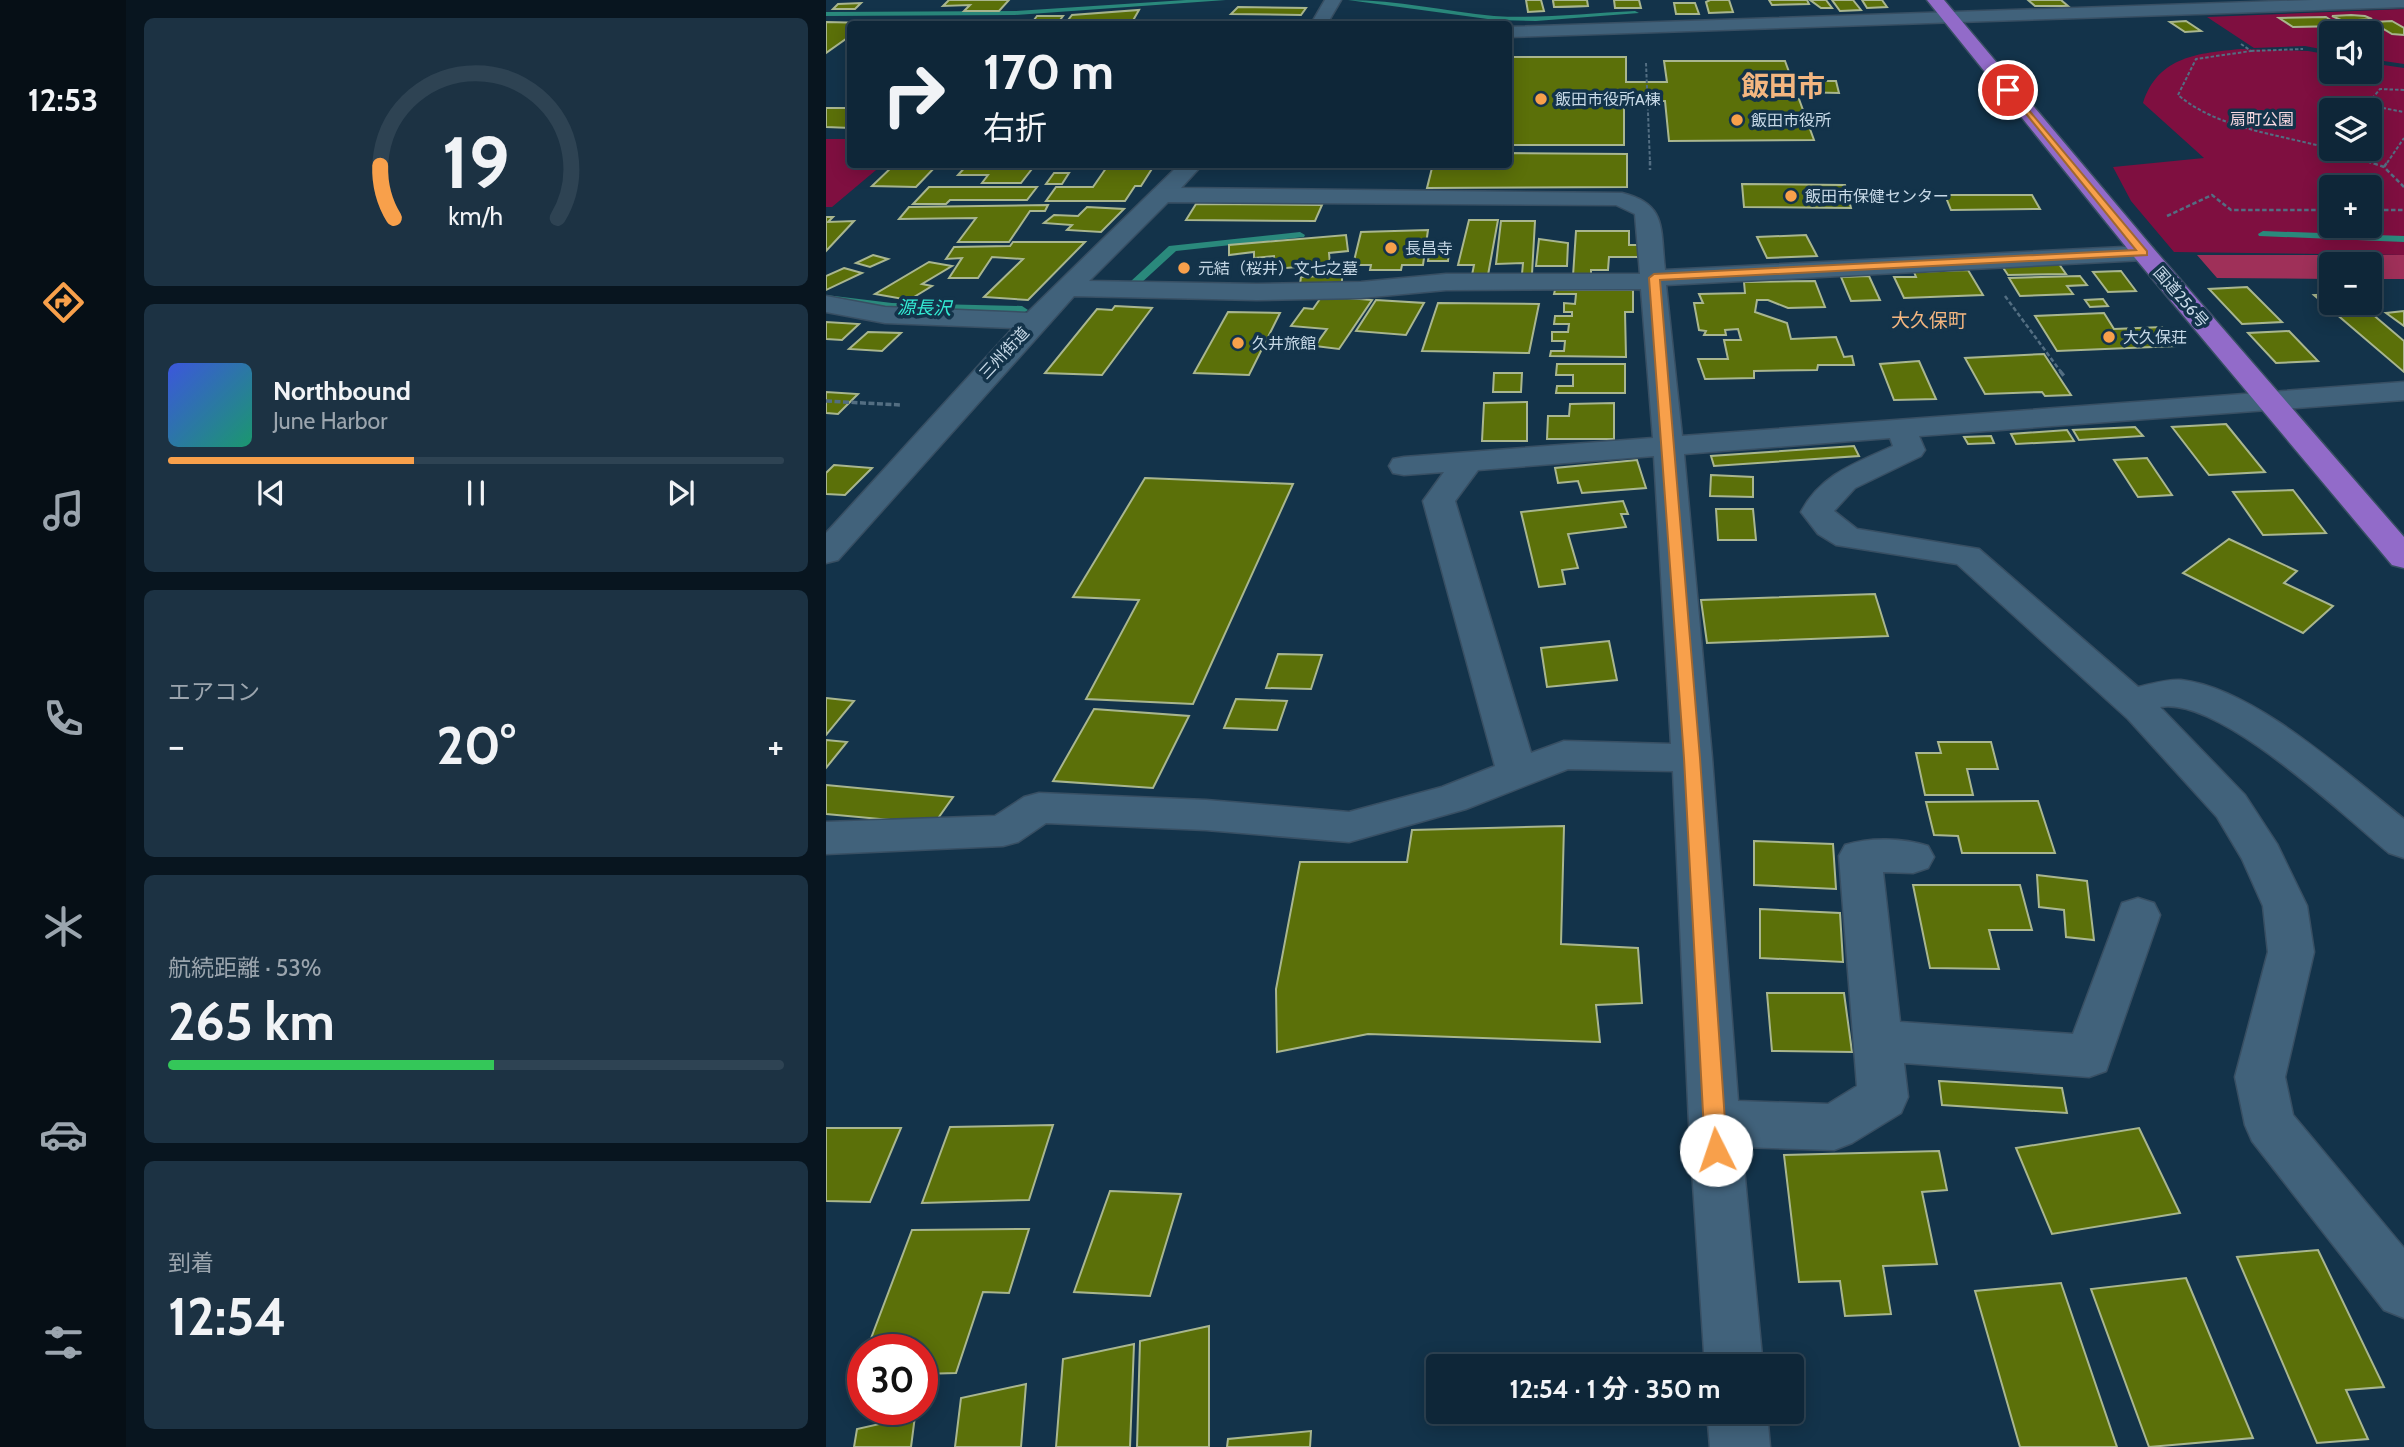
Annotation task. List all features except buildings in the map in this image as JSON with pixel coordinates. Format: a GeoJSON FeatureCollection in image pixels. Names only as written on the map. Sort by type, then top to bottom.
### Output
{"type":"FeatureCollection","features":[{"type":"Feature","properties":{"kind":"highway","name":"国道256号"},"geometry":{"type":"LineString","coordinates":[[1942,9],[2144,253],[2404,558]]}},
{"type":"Feature","properties":{"kind":"street"},"geometry":{"type":"LineString","coordinates":[[1321,21],[1333,0]]}},
{"type":"Feature","properties":{"kind":"street"},"geometry":{"type":"LineString","coordinates":[[1512,32],[1646,20],[1942,9],[2404,2]]}},
{"type":"Feature","properties":{"kind":"street","name":"三州街道"},"geometry":{"type":"LineString","coordinates":[[826,553],[1034,321],[1190,168]]}},
{"type":"Feature","properties":{"kind":"street"},"geometry":{"type":"LineString","coordinates":[[1164,195],[1604,197],[1643,207],[1649,219],[1692,758],[1714,1123],[1733,1354]]}},
{"type":"Feature","properties":{"kind":"street"},"geometry":{"type":"LineString","coordinates":[[1067,288],[1256,292],[1361,290],[1446,282],[1654,279],[2144,253]]}},
{"type":"Feature","properties":{"kind":"street"},"geometry":{"type":"LineString","coordinates":[[826,304],[885,315],[1034,321]]}},
{"type":"Feature","properties":{"kind":"street"},"geometry":{"type":"LineString","coordinates":[[1405,466],[1668,444],[2404,391]]}},
{"type":"Feature","properties":{"kind":"street"},"geometry":{"type":"LineString","coordinates":[[1901,428],[1910,450],[1838,485],[1822,498],[1818,512],[1829,527],[1848,538],[1967,556],[2132,701],[2231,806],[2262,855],[2285,906],[2291,952],[2260,1077],[2270,1125],[2404,1291]]}},
{"type":"Feature","properties":{"kind":"street"},"geometry":{"type":"LineString","coordinates":[[1469,460],[1439,501],[1517,774]]}},
{"type":"Feature","properties":{"kind":"street"},"geometry":{"type":"LineString","coordinates":[[2132,701],[2180,692],[2214,701],[2285,748],[2404,842]]}},
{"type":"Feature","properties":{"kind":"street"},"geometry":{"type":"LineString","coordinates":[[826,838],[1003,831],[1039,808],[1206,815],[1349,827],[1452,799],[1564,755],[1692,758]]}},
{"type":"Feature","properties":{"kind":"street"},"geometry":{"type":"LineString","coordinates":[[1714,1123],[1834,1127],[1883,1097],[1860,856],[1913,857]]}},
{"type":"Feature","properties":{"kind":"street"},"geometry":{"type":"LineString","coordinates":[[1878,1041],[2089,1056],[2138,915]]}},
{"type":"Feature","properties":{"kind":"street"},"geometry":{"type":"LineString","coordinates":[[1738,1424],[1740,1447]]}},
{"type":"Feature","properties":{"kind":"path"},"geometry":{"type":"LineString","coordinates":[[2231,37],[2251,51]]}},
{"type":"Feature","properties":{"kind":"path"},"geometry":{"type":"LineString","coordinates":[[2303,49],[2208,55],[2196,59],[2178,95],[2186,105],[2207,114],[2319,146]]}},
{"type":"Feature","properties":{"kind":"path"},"geometry":{"type":"LineString","coordinates":[[1643,207],[1650,194],[1646,62]]}},
{"type":"Feature","properties":{"kind":"path"},"geometry":{"type":"LineString","coordinates":[[2404,90],[2380,89],[2368,105],[2404,112]]}},
{"type":"Feature","properties":{"kind":"path"},"geometry":{"type":"LineString","coordinates":[[2384,167],[2404,138]]}},
{"type":"Feature","properties":{"kind":"path"},"geometry":{"type":"LineString","coordinates":[[2366,161],[2384,167],[2404,187]]}},
{"type":"Feature","properties":{"kind":"path"},"geometry":{"type":"LineString","coordinates":[[2167,216],[2211,195],[2231,210],[2319,210]]}},
{"type":"Feature","properties":{"kind":"path"},"geometry":{"type":"LineString","coordinates":[[2382,210],[2404,210]]}},
{"type":"Feature","properties":{"kind":"path"},"geometry":{"type":"LineString","coordinates":[[826,401],[954,408]]}},
{"type":"Feature","properties":{"kind":"green space"},"geometry":{"type":"Polygon","coordinates":[[[2404,9],[2404,64],[2382,61],[2382,21],[2319,21],[2319,49],[2305,46],[2254,48],[2207,17],[2404,9]]]}},
{"type":"Feature","properties":{"kind":"green space","name":"扇町公園"},"geometry":{"type":"Polygon","coordinates":[[[2241,49],[2319,53],[2319,84],[2382,84],[2382,65],[2404,68],[2404,255],[2382,255],[2382,252],[2174,252],[2131,201],[2113,167],[2204,158],[2143,103],[2150,87],[2170,66],[2195,55],[2241,49]]]}},
{"type":"Feature","properties":{"kind":"green space"},"geometry":{"type":"Polygon","coordinates":[[[826,139],[847,139],[847,168],[878,168],[832,207],[826,207],[826,139]]]}},
{"type":"Feature","properties":{"kind":"shaded area"},"geometry":{"type":"Polygon","coordinates":[[[2197,255],[2319,255],[2319,279],[2217,278],[2197,255]]]}},
{"type":"Feature","properties":{"kind":"shaded area"},"geometry":{"type":"Polygon","coordinates":[[[2382,255],[2404,255],[2404,279],[2382,279],[2382,255]]]}},
{"type":"Feature","properties":{"kind":"waterway"},"geometry":{"type":"LineString","coordinates":[[826,14],[1015,13],[1222,0]]}},
{"type":"Feature","properties":{"kind":"waterway"},"geometry":{"type":"LineString","coordinates":[[1352,0],[1495,18],[1536,19],[1635,13]]}},
{"type":"Feature","properties":{"kind":"waterway","name":"源長沢"},"geometry":{"type":"LineString","coordinates":[[2263,234],[2404,239]]}},
{"type":"Feature","properties":{"kind":"waterway","name":"源長沢"},"geometry":{"type":"LineString","coordinates":[[1136,282],[1173,248],[1300,235]]}},
{"type":"Feature","properties":{"kind":"waterway","name":"源長沢"},"geometry":{"type":"LineString","coordinates":[[826,298],[892,307],[1022,310]]}},
{"type":"Feature","properties":{"kind":"place","name":"飯田市役所A棟"},"geometry":{"type":"Point","coordinates":[1541,99]}},
{"type":"Feature","properties":{"kind":"place","name":"飯田市役所"},"geometry":{"type":"Point","coordinates":[1737,120]}},
{"type":"Feature","properties":{"kind":"place","name":"飯田市保健センター"},"geometry":{"type":"Point","coordinates":[1791,196]}},
{"type":"Feature","properties":{"kind":"place","name":"長昌寺"},"geometry":{"type":"Point","coordinates":[1391,248]}},
{"type":"Feature","properties":{"kind":"place","name":"元結（桜井）文七之墓"},"geometry":{"type":"Point","coordinates":[1184,268]}},
{"type":"Feature","properties":{"kind":"place","name":"大久保荘"},"geometry":{"type":"Point","coordinates":[2109,337]}},
{"type":"Feature","properties":{"kind":"place","name":"久井旅館"},"geometry":{"type":"Point","coordinates":[1238,343]}},
{"type":"Feature","properties":{"kind":"district","name":"飯田市"},"geometry":{"type":"Point","coordinates":[1783,86]}},
{"type":"Feature","properties":{"kind":"district","name":"大久保町"},"geometry":{"type":"Point","coordinates":[1929,320]}},
{"type":"Feature","properties":{"kind":"route"},"geometry":{"type":"LineString","coordinates":[[1716,1150],[1692,758],[1654,278],[2144,253],[2008,90]]}}]}
